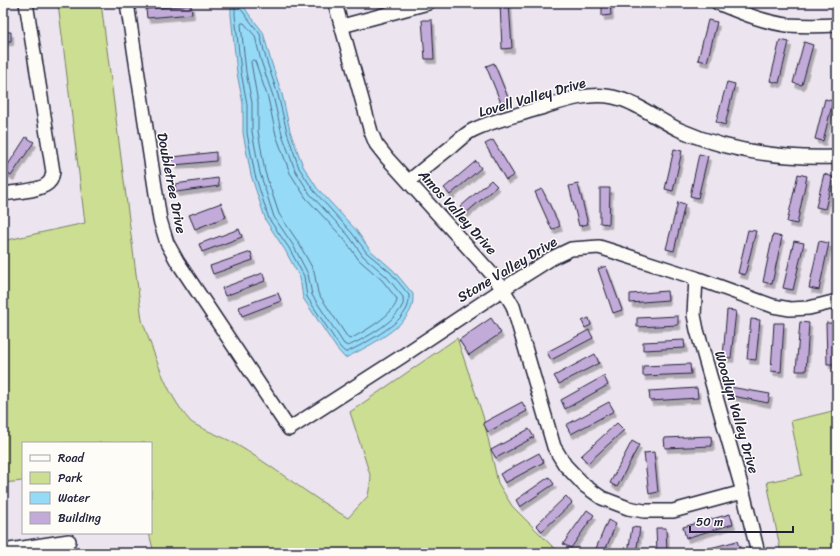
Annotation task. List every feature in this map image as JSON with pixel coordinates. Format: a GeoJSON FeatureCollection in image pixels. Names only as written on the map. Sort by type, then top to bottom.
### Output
{"type":"FeatureCollection","features":[{"type":"Feature","properties":{"kind":"street"},"geometry":{"type":"LineString","coordinates":[[3,194],[40,188],[50,182],[52,177],[26,3]]}},
{"type":"Feature","properties":{"kind":"street","name":"Doubletree Drive"},"geometry":{"type":"LineString","coordinates":[[127,3],[160,220],[167,243],[177,261],[289,429]]}},
{"type":"Feature","properties":{"kind":"street","name":"Amos Valley Drive"},"geometry":{"type":"LineString","coordinates":[[336,3],[370,132],[376,144],[490,272],[503,289],[513,306],[554,447],[574,476],[592,492],[602,498],[628,508],[644,511],[657,512],[673,510],[743,492]]}},
{"type":"Feature","properties":{"kind":"street"},"geometry":{"type":"LineString","coordinates":[[342,26],[428,3]]}},
{"type":"Feature","properties":{"kind":"street"},"geometry":{"type":"LineString","coordinates":[[718,3],[753,17],[786,24],[811,26],[837,25]]}},
{"type":"Feature","properties":{"kind":"street","name":"Lovell Valley Drive"},"geometry":{"type":"LineString","coordinates":[[409,181],[472,130],[494,121],[577,98],[602,95],[614,97],[630,103],[679,130],[725,146],[767,155],[808,158],[837,157]]}},
{"type":"Feature","properties":{"kind":"street","name":"Stone Valley Drive"},"geometry":{"type":"LineString","coordinates":[[289,429],[503,289],[552,258],[571,249],[586,247],[599,248],[615,252],[696,278],[772,306],[790,309],[809,308],[837,300]]}},
{"type":"Feature","properties":{"kind":"street","name":"Woodlyn Valley Drive"},"geometry":{"type":"LineString","coordinates":[[696,278],[694,315],[697,330],[743,492],[758,553]]}},
{"type":"Feature","properties":{"kind":"street"},"geometry":{"type":"LineString","coordinates":[[3,551],[69,541]]}},
{"type":"Feature","properties":{"kind":"green space"},"geometry":{"type":"Polygon","coordinates":[[[58,3],[101,3],[142,320],[167,386],[181,410],[190,421],[234,443],[348,518],[368,496],[371,478],[350,412],[457,338],[483,416],[498,483],[512,506],[552,546],[563,553],[154,553],[149,534],[152,534],[152,442],[22,442],[22,481],[3,483],[3,241],[85,223],[58,3]]]}},
{"type":"Feature","properties":{"kind":"green space"},"geometry":{"type":"Polygon","coordinates":[[[837,410],[837,553],[781,553],[767,482],[802,475],[791,421],[837,410]]]}},
{"type":"Feature","properties":{"kind":"water"},"geometry":{"type":"Polygon","coordinates":[[[231,3],[242,3],[263,32],[282,94],[290,131],[303,166],[317,188],[356,230],[370,250],[393,270],[413,294],[413,304],[411,309],[400,324],[382,338],[345,358],[337,349],[303,298],[300,278],[285,250],[266,221],[251,175],[243,133],[243,104],[237,73],[231,3]]]}},
{"type":"Feature","properties":{"kind":"building"},"geometry":{"type":"Polygon","coordinates":[[[500,3],[509,3],[512,48],[502,49],[500,3]]]}},
{"type":"Feature","properties":{"kind":"building"},"geometry":{"type":"Polygon","coordinates":[[[602,3],[610,3],[611,15],[602,16],[602,3]]]}},
{"type":"Feature","properties":{"kind":"building"},"geometry":{"type":"Polygon","coordinates":[[[191,5],[192,14],[147,18],[146,9],[191,5]]]}},
{"type":"Feature","properties":{"kind":"building"},"geometry":{"type":"Polygon","coordinates":[[[422,20],[432,20],[434,59],[425,59],[422,20]]]}},
{"type":"Feature","properties":{"kind":"building"},"geometry":{"type":"Polygon","coordinates":[[[708,20],[717,22],[707,62],[698,60],[708,20]]]}},
{"type":"Feature","properties":{"kind":"building"},"geometry":{"type":"Polygon","coordinates":[[[3,32],[11,32],[11,41],[3,41],[3,32]]]}},
{"type":"Feature","properties":{"kind":"building"},"geometry":{"type":"Polygon","coordinates":[[[780,40],[789,42],[779,83],[770,81],[780,40]]]}},
{"type":"Feature","properties":{"kind":"building"},"geometry":{"type":"Polygon","coordinates":[[[804,42],[813,45],[802,85],[793,83],[804,42]]]}},
{"type":"Feature","properties":{"kind":"building"},"geometry":{"type":"Polygon","coordinates":[[[494,63],[509,100],[501,103],[486,66],[494,63]]]}},
{"type":"Feature","properties":{"kind":"building"},"geometry":{"type":"Polygon","coordinates":[[[727,82],[735,84],[725,125],[716,122],[727,82]]]}},
{"type":"Feature","properties":{"kind":"building"},"geometry":{"type":"Polygon","coordinates":[[[825,99],[833,101],[823,141],[815,139],[825,99]]]}},
{"type":"Feature","properties":{"kind":"building"},"geometry":{"type":"Polygon","coordinates":[[[26,137],[34,142],[11,176],[4,171],[26,137]]]}},
{"type":"Feature","properties":{"kind":"building"},"geometry":{"type":"Polygon","coordinates":[[[493,140],[514,175],[506,180],[485,144],[493,140]]]}},
{"type":"Feature","properties":{"kind":"building"},"geometry":{"type":"Polygon","coordinates":[[[674,149],[682,151],[673,191],[665,189],[674,149]]]}},
{"type":"Feature","properties":{"kind":"building"},"geometry":{"type":"Polygon","coordinates":[[[216,152],[216,161],[174,165],[173,157],[216,152]]]}},
{"type":"Feature","properties":{"kind":"building"},"geometry":{"type":"Polygon","coordinates":[[[699,154],[708,156],[698,198],[690,196],[699,154]]]}},
{"type":"Feature","properties":{"kind":"building"},"geometry":{"type":"Polygon","coordinates":[[[476,161],[481,168],[450,195],[444,188],[476,161]]]}},
{"type":"Feature","properties":{"kind":"building"},"geometry":{"type":"Polygon","coordinates":[[[798,174],[807,176],[797,224],[787,222],[798,174]]]}},
{"type":"Feature","properties":{"kind":"building"},"geometry":{"type":"Polygon","coordinates":[[[824,174],[833,177],[825,209],[816,207],[824,174]]]}},
{"type":"Feature","properties":{"kind":"building"},"geometry":{"type":"Polygon","coordinates":[[[218,178],[219,186],[176,192],[175,184],[218,178]]]}},
{"type":"Feature","properties":{"kind":"building"},"geometry":{"type":"Polygon","coordinates":[[[491,180],[497,186],[466,213],[460,207],[491,180]]]}},
{"type":"Feature","properties":{"kind":"building"},"geometry":{"type":"Polygon","coordinates":[[[578,184],[588,224],[579,226],[569,186],[578,184]]]}},
{"type":"Feature","properties":{"kind":"building"},"geometry":{"type":"Polygon","coordinates":[[[600,188],[610,188],[609,224],[600,223],[600,188]]]}},
{"type":"Feature","properties":{"kind":"building"},"geometry":{"type":"Polygon","coordinates":[[[542,189],[560,226],[552,230],[535,192],[542,189]]]}},
{"type":"Feature","properties":{"kind":"building"},"geometry":{"type":"Polygon","coordinates":[[[678,202],[685,204],[674,251],[666,249],[678,202]]]}},
{"type":"Feature","properties":{"kind":"building"},"geometry":{"type":"Polygon","coordinates":[[[221,203],[226,217],[195,229],[189,215],[221,203]]]}},
{"type":"Feature","properties":{"kind":"building"},"geometry":{"type":"Polygon","coordinates":[[[239,229],[242,237],[202,252],[199,244],[239,229]]]}},
{"type":"Feature","properties":{"kind":"building"},"geometry":{"type":"Polygon","coordinates":[[[748,230],[756,231],[745,275],[738,273],[748,230]]]}},
{"type":"Feature","properties":{"kind":"building"},"geometry":{"type":"Polygon","coordinates":[[[773,235],[782,237],[772,284],[763,282],[773,235]]]}},
{"type":"Feature","properties":{"kind":"building"},"geometry":{"type":"Polygon","coordinates":[[[794,241],[804,243],[793,290],[783,288],[794,241]]]}},
{"type":"Feature","properties":{"kind":"building"},"geometry":{"type":"Polygon","coordinates":[[[819,241],[829,243],[819,290],[809,288],[819,241]]]}},
{"type":"Feature","properties":{"kind":"building"},"geometry":{"type":"Polygon","coordinates":[[[251,252],[253,260],[213,274],[210,266],[251,252]]]}},
{"type":"Feature","properties":{"kind":"building"},"geometry":{"type":"Polygon","coordinates":[[[606,266],[622,310],[613,313],[598,269],[606,266]]]}},
{"type":"Feature","properties":{"kind":"building"},"geometry":{"type":"Polygon","coordinates":[[[263,273],[265,281],[225,296],[222,288],[263,273]]]}},
{"type":"Feature","properties":{"kind":"building"},"geometry":{"type":"Polygon","coordinates":[[[667,291],[668,300],[630,303],[630,294],[667,291]]]}},
{"type":"Feature","properties":{"kind":"building"},"geometry":{"type":"Polygon","coordinates":[[[278,293],[281,301],[242,316],[239,307],[278,293]]]}},
{"type":"Feature","properties":{"kind":"building"},"geometry":{"type":"Polygon","coordinates":[[[727,310],[736,311],[731,358],[723,357],[727,310]]]}},
{"type":"Feature","properties":{"kind":"building"},"geometry":{"type":"Polygon","coordinates":[[[678,316],[678,325],[637,327],[637,318],[678,316]]]}},
{"type":"Feature","properties":{"kind":"building"},"geometry":{"type":"Polygon","coordinates":[[[491,318],[501,333],[469,355],[459,340],[491,318]]]}},
{"type":"Feature","properties":{"kind":"building"},"geometry":{"type":"Polygon","coordinates":[[[589,318],[591,325],[585,328],[582,321],[589,318]]]}},
{"type":"Feature","properties":{"kind":"building"},"geometry":{"type":"Polygon","coordinates":[[[751,319],[760,320],[756,360],[747,359],[751,319]]]}},
{"type":"Feature","properties":{"kind":"building"},"geometry":{"type":"Polygon","coordinates":[[[800,322],[809,323],[806,371],[796,371],[800,322]]]}},
{"type":"Feature","properties":{"kind":"building"},"geometry":{"type":"Polygon","coordinates":[[[774,323],[784,323],[781,372],[771,371],[774,323]]]}},
{"type":"Feature","properties":{"kind":"building"},"geometry":{"type":"Polygon","coordinates":[[[826,323],[835,323],[836,364],[827,364],[826,323]]]}},
{"type":"Feature","properties":{"kind":"building"},"geometry":{"type":"Polygon","coordinates":[[[589,330],[593,338],[551,360],[547,352],[589,330]]]}},
{"type":"Feature","properties":{"kind":"building"},"geometry":{"type":"Polygon","coordinates":[[[684,340],[685,348],[643,350],[643,342],[684,340]]]}},
{"type":"Feature","properties":{"kind":"building"},"geometry":{"type":"Polygon","coordinates":[[[595,354],[599,363],[559,384],[554,376],[595,354]]]}},
{"type":"Feature","properties":{"kind":"building"},"geometry":{"type":"Polygon","coordinates":[[[690,364],[691,374],[643,376],[643,366],[690,364]]]}},
{"type":"Feature","properties":{"kind":"building"},"geometry":{"type":"Polygon","coordinates":[[[604,376],[608,385],[565,409],[561,400],[604,376]]]}},
{"type":"Feature","properties":{"kind":"building"},"geometry":{"type":"Polygon","coordinates":[[[730,387],[770,394],[768,403],[728,395],[730,387]]]}},
{"type":"Feature","properties":{"kind":"building"},"geometry":{"type":"Polygon","coordinates":[[[697,388],[698,398],[650,401],[649,391],[697,388]]]}},
{"type":"Feature","properties":{"kind":"building"},"geometry":{"type":"Polygon","coordinates":[[[522,402],[527,411],[488,432],[483,423],[522,402]]]}},
{"type":"Feature","properties":{"kind":"building"},"geometry":{"type":"Polygon","coordinates":[[[609,402],[614,411],[571,434],[566,425],[609,402]]]}},
{"type":"Feature","properties":{"kind":"building"},"geometry":{"type":"Polygon","coordinates":[[[617,423],[624,430],[588,463],[581,456],[617,423]]]}},
{"type":"Feature","properties":{"kind":"building"},"geometry":{"type":"Polygon","coordinates":[[[529,429],[534,437],[496,458],[491,450],[529,429]]]}},
{"type":"Feature","properties":{"kind":"building"},"geometry":{"type":"Polygon","coordinates":[[[711,436],[712,446],[665,448],[664,438],[711,436]]]}},
{"type":"Feature","properties":{"kind":"building"},"geometry":{"type":"Polygon","coordinates":[[[632,441],[639,445],[617,487],[610,483],[632,441]]]}},
{"type":"Feature","properties":{"kind":"building"},"geometry":{"type":"Polygon","coordinates":[[[654,452],[658,492],[649,494],[644,453],[654,452]]]}},
{"type":"Feature","properties":{"kind":"building"},"geometry":{"type":"Polygon","coordinates":[[[539,453],[544,462],[505,483],[500,474],[539,453]]]}},
{"type":"Feature","properties":{"kind":"building"},"geometry":{"type":"Polygon","coordinates":[[[549,477],[554,484],[520,507],[516,500],[549,477]]]}},
{"type":"Feature","properties":{"kind":"building"},"geometry":{"type":"Polygon","coordinates":[[[566,496],[572,503],[542,531],[536,525],[566,496]]]}},
{"type":"Feature","properties":{"kind":"building"},"geometry":{"type":"Polygon","coordinates":[[[587,510],[594,515],[571,548],[563,544],[587,510]]]}},
{"type":"Feature","properties":{"kind":"building"},"geometry":{"type":"Polygon","coordinates":[[[730,514],[733,524],[686,538],[683,527],[730,514]]]}},
{"type":"Feature","properties":{"kind":"building"},"geometry":{"type":"Polygon","coordinates":[[[608,520],[616,524],[604,553],[594,553],[608,520]]]}},
{"type":"Feature","properties":{"kind":"building"},"geometry":{"type":"Polygon","coordinates":[[[632,527],[640,528],[636,553],[628,553],[632,527]]]}},
{"type":"Feature","properties":{"kind":"building"},"geometry":{"type":"Polygon","coordinates":[[[656,528],[666,528],[667,553],[657,553],[656,528]]]}},
{"type":"Feature","properties":{"kind":"building"},"geometry":{"type":"Polygon","coordinates":[[[737,541],[740,549],[725,553],[691,553],[737,541]]]}}]}
